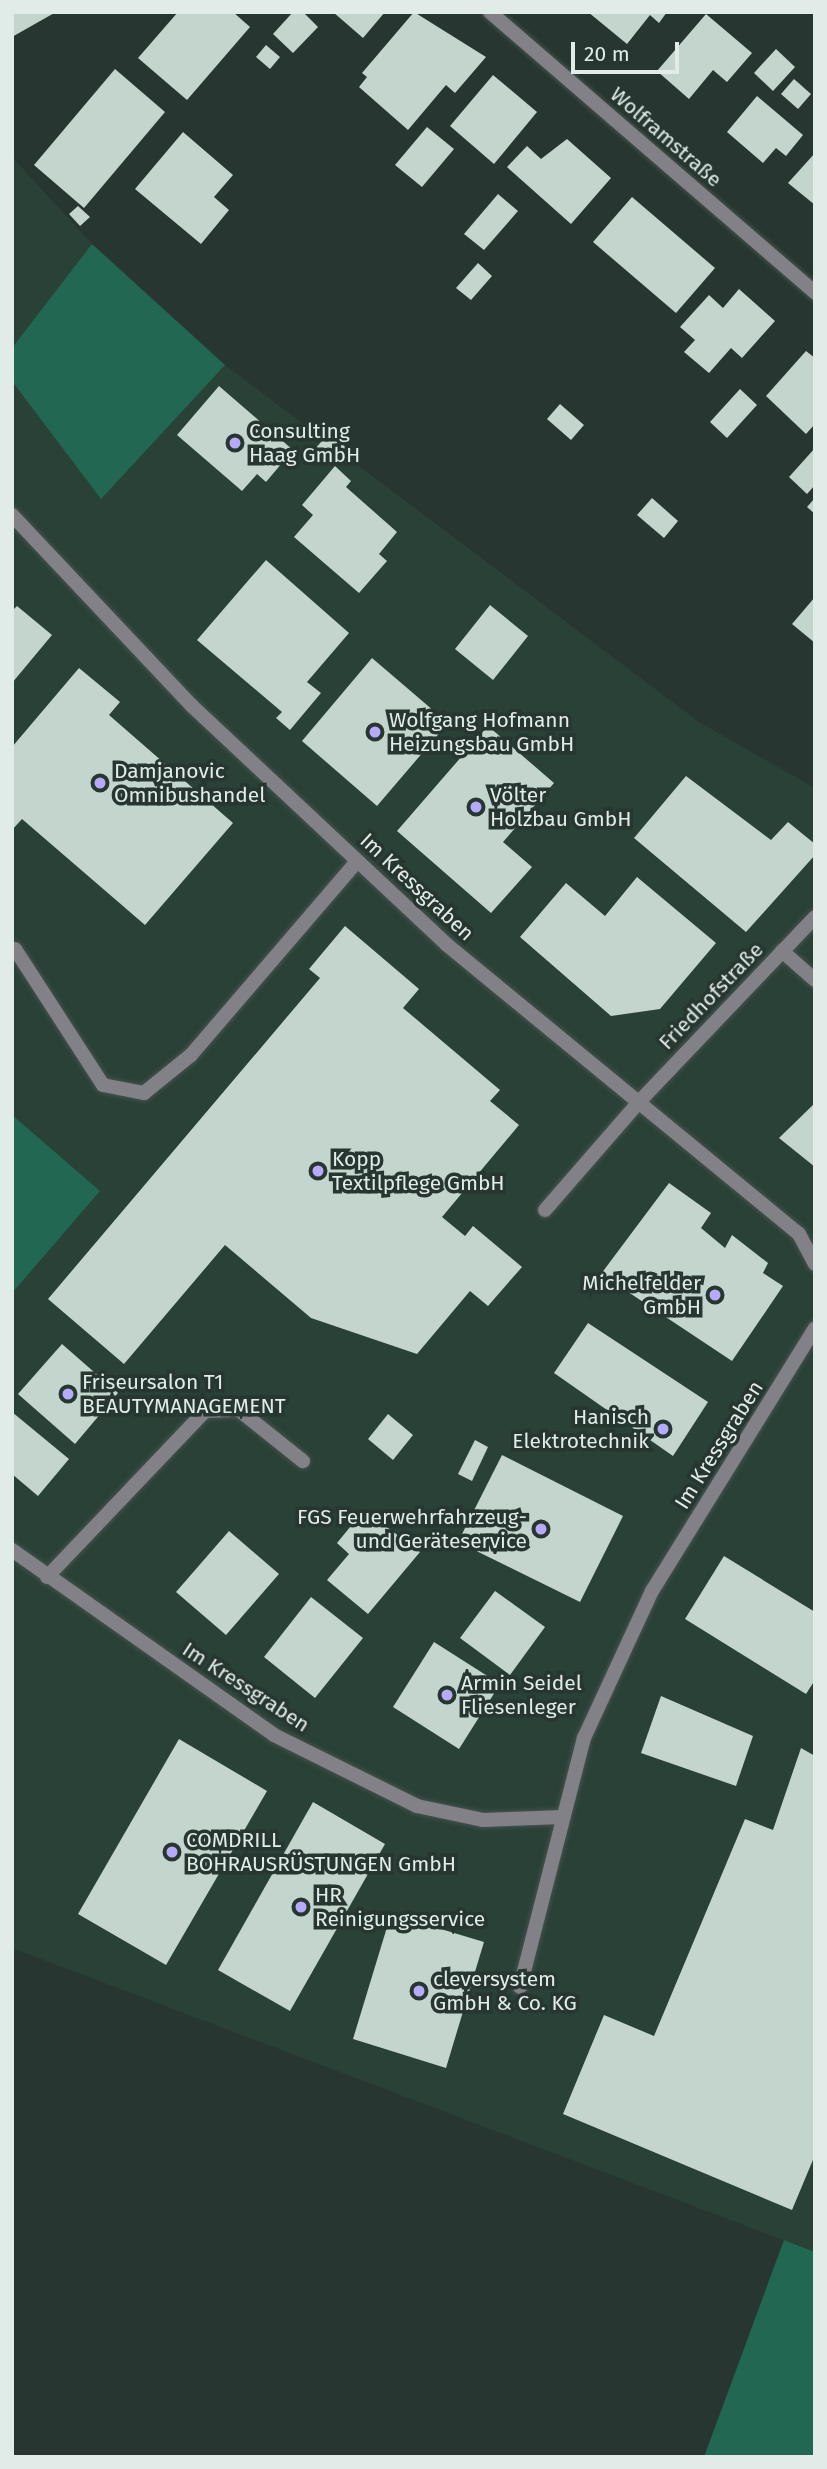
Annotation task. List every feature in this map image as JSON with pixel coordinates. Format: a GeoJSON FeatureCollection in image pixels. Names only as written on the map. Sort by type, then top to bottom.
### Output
{"type":"FeatureCollection","features":[{"type":"Feature","properties":{"kind":"street","name":"Wolframstraße"},"geometry":{"type":"LineString","coordinates":[[490,12],[815,293]]}},
{"type":"Feature","properties":{"kind":"street","name":"Im Kressgraben"},"geometry":{"type":"LineString","coordinates":[[12,515],[192,706],[357,861],[637,1104],[799,1234],[814,1259]]}},
{"type":"Feature","properties":{"kind":"street"},"geometry":{"type":"LineString","coordinates":[[15,949],[103,1085],[144,1093],[191,1055],[357,861]]}},
{"type":"Feature","properties":{"kind":"street","name":"Friedhofstraße"},"geometry":{"type":"LineString","coordinates":[[545,1210],[637,1104],[815,917]]}},
{"type":"Feature","properties":{"kind":"street"},"geometry":{"type":"LineString","coordinates":[[782,951],[815,980]]}},
{"type":"Feature","properties":{"kind":"street","name":"Im Kressgraben"},"geometry":{"type":"LineString","coordinates":[[520,1986],[584,1738],[652,1591],[815,1328]]}},
{"type":"Feature","properties":{"kind":"street"},"geometry":{"type":"LineString","coordinates":[[47,1577],[205,1411],[239,1410],[303,1461]]}},
{"type":"Feature","properties":{"kind":"street","name":"Im Kressgraben"},"geometry":{"type":"LineString","coordinates":[[12,1550],[274,1735],[417,1806],[483,1820],[562,1817]]}},
{"type":"Feature","properties":{"kind":"shaded area"},"geometry":{"type":"Polygon","coordinates":[[[12,157],[92,244],[225,365],[699,722],[815,788],[815,2252],[12,1948],[12,157]]]}},
{"type":"Feature","properties":{"kind":"green space"},"geometry":{"type":"Polygon","coordinates":[[[92,244],[225,365],[101,499],[12,381],[12,348],[92,244]]]}},
{"type":"Feature","properties":{"kind":"green space"},"geometry":{"type":"Polygon","coordinates":[[[12,1115],[100,1191],[12,1293],[12,1115]]]}},
{"type":"Feature","properties":{"kind":"green space"},"geometry":{"type":"Polygon","coordinates":[[[784,2240],[815,2252],[815,2457],[704,2457],[784,2240]]]}},
{"type":"Feature","properties":{"kind":"building"},"geometry":{"type":"Polygon","coordinates":[[[12,12],[56,12],[12,37],[12,12]]]}},
{"type":"Feature","properties":{"kind":"building"},"geometry":{"type":"Polygon","coordinates":[[[178,12],[233,12],[250,27],[187,100],[138,58],[178,12]]]}},
{"type":"Feature","properties":{"kind":"building"},"geometry":{"type":"Polygon","coordinates":[[[293,12],[303,12],[318,27],[293,53],[273,34],[293,12]]]}},
{"type":"Feature","properties":{"kind":"building"},"geometry":{"type":"Polygon","coordinates":[[[333,12],[385,12],[363,38],[333,12]]]}},
{"type":"Feature","properties":{"kind":"building"},"geometry":{"type":"Polygon","coordinates":[[[414,12],[486,57],[455,93],[446,85],[408,130],[359,87],[367,77],[362,73],[414,12]]]}},
{"type":"Feature","properties":{"kind":"building"},"geometry":{"type":"Polygon","coordinates":[[[588,12],[667,12],[659,23],[650,15],[627,44],[588,12]]]}},
{"type":"Feature","properties":{"kind":"building"},"geometry":{"type":"Polygon","coordinates":[[[706,14],[752,53],[727,82],[713,70],[689,99],[657,71],[706,14]]]}},
{"type":"Feature","properties":{"kind":"building"},"geometry":{"type":"Polygon","coordinates":[[[266,45],[280,57],[270,69],[256,57],[266,45]]]}},
{"type":"Feature","properties":{"kind":"building"},"geometry":{"type":"Polygon","coordinates":[[[776,49],[795,67],[773,91],[754,73],[776,49]]]}},
{"type":"Feature","properties":{"kind":"building"},"geometry":{"type":"Polygon","coordinates":[[[115,69],[165,112],[84,208],[34,165],[115,69]]]}},
{"type":"Feature","properties":{"kind":"building"},"geometry":{"type":"Polygon","coordinates":[[[493,75],[537,112],[494,164],[450,126],[493,75]]]}},
{"type":"Feature","properties":{"kind":"building"},"geometry":{"type":"Polygon","coordinates":[[[794,79],[811,94],[798,109],[781,94],[794,79]]]}},
{"type":"Feature","properties":{"kind":"building"},"geometry":{"type":"Polygon","coordinates":[[[757,96],[803,135],[786,156],[776,148],[763,163],[727,132],[757,96]]]}},
{"type":"Feature","properties":{"kind":"building"},"geometry":{"type":"Polygon","coordinates":[[[427,127],[454,149],[422,187],[395,165],[427,127]]]}},
{"type":"Feature","properties":{"kind":"building"},"geometry":{"type":"Polygon","coordinates":[[[183,132],[233,175],[214,197],[229,210],[201,244],[135,189],[183,132]]]}},
{"type":"Feature","properties":{"kind":"building"},"geometry":{"type":"Polygon","coordinates":[[[567,139],[611,178],[571,224],[507,167],[527,146],[541,159],[567,139]]]}},
{"type":"Feature","properties":{"kind":"building"},"geometry":{"type":"Polygon","coordinates":[[[815,153],[815,205],[788,183],[815,153]]]}},
{"type":"Feature","properties":{"kind":"building"},"geometry":{"type":"Polygon","coordinates":[[[498,194],[518,211],[484,250],[464,234],[498,194]]]}},
{"type":"Feature","properties":{"kind":"building"},"geometry":{"type":"Polygon","coordinates":[[[632,197],[715,268],[676,313],[593,242],[632,197]]]}},
{"type":"Feature","properties":{"kind":"building"},"geometry":{"type":"Polygon","coordinates":[[[78,206],[90,217],[80,226],[69,214],[78,206]]]}},
{"type":"Feature","properties":{"kind":"building"},"geometry":{"type":"Polygon","coordinates":[[[478,263],[492,276],[471,300],[456,288],[478,263]]]}},
{"type":"Feature","properties":{"kind":"building"},"geometry":{"type":"Polygon","coordinates":[[[739,289],[775,321],[742,358],[731,348],[709,373],[684,352],[695,340],[680,327],[709,295],[723,308],[739,289]]]}},
{"type":"Feature","properties":{"kind":"building"},"geometry":{"type":"Polygon","coordinates":[[[806,351],[815,358],[815,424],[806,434],[766,396],[806,351]]]}},
{"type":"Feature","properties":{"kind":"building","name":"Consulting Haag GmbH"},"geometry":{"type":"Polygon","coordinates":[[[219,386],[293,450],[266,482],[257,474],[242,491],[177,435],[219,386]]]}},
{"type":"Feature","properties":{"kind":"building"},"geometry":{"type":"Polygon","coordinates":[[[740,389],[757,405],[727,438],[710,422],[740,389]]]}},
{"type":"Feature","properties":{"kind":"building"},"geometry":{"type":"Polygon","coordinates":[[[560,404],[584,425],[571,440],[547,419],[560,404]]]}},
{"type":"Feature","properties":{"kind":"building"},"geometry":{"type":"Polygon","coordinates":[[[329,433],[346,447],[330,464],[314,450],[329,433]]]}},
{"type":"Feature","properties":{"kind":"building"},"geometry":{"type":"Polygon","coordinates":[[[815,448],[815,485],[807,494],[789,477],[815,448]]]}},
{"type":"Feature","properties":{"kind":"building"},"geometry":{"type":"Polygon","coordinates":[[[335,466],[351,481],[346,487],[397,532],[379,554],[387,561],[359,593],[294,537],[313,515],[302,505],[335,466]]]}},
{"type":"Feature","properties":{"kind":"building"},"geometry":{"type":"Polygon","coordinates":[[[652,498],[678,521],[664,538],[637,515],[652,498]]]}},
{"type":"Feature","properties":{"kind":"building"},"geometry":{"type":"Polygon","coordinates":[[[815,498],[815,514],[807,507],[815,498]]]}},
{"type":"Feature","properties":{"kind":"building"},"geometry":{"type":"Polygon","coordinates":[[[266,560],[349,633],[307,682],[321,693],[290,730],[276,718],[282,712],[197,640],[266,560]]]}},
{"type":"Feature","properties":{"kind":"building"},"geometry":{"type":"Polygon","coordinates":[[[815,597],[815,643],[792,624],[815,597]]]}},
{"type":"Feature","properties":{"kind":"building"},"geometry":{"type":"Polygon","coordinates":[[[490,605],[528,636],[493,680],[455,649],[490,605]]]}},
{"type":"Feature","properties":{"kind":"building"},"geometry":{"type":"Polygon","coordinates":[[[17,606],[52,635],[12,683],[12,611],[17,606]]]}},
{"type":"Feature","properties":{"kind":"building","name":"Wolfgang Hofmann Heizungsbau GmbH"},"geometry":{"type":"Polygon","coordinates":[[[372,658],[448,723],[377,806],[302,741],[372,658]]]}},
{"type":"Feature","properties":{"kind":"building","name":"Damjanovic Omnibushandel"},"geometry":{"type":"Polygon","coordinates":[[[79,668],[120,702],[109,715],[233,823],[145,925],[22,819],[12,830],[12,747],[79,668]]]}},
{"type":"Feature","properties":{"kind":"building","name":"Völter Holzbau GmbH"},"geometry":{"type":"Polygon","coordinates":[[[488,726],[554,783],[503,842],[532,867],[491,913],[397,831],[488,726]]]}},
{"type":"Feature","properties":{"kind":"building"},"geometry":{"type":"Polygon","coordinates":[[[686,776],[771,840],[788,822],[815,844],[815,855],[746,932],[634,838],[686,776]]]}},
{"type":"Feature","properties":{"kind":"building"},"geometry":{"type":"Polygon","coordinates":[[[637,877],[716,943],[660,1009],[611,1016],[520,937],[566,883],[605,916],[637,877]]]}},
{"type":"Feature","properties":{"kind":"building","name":"Kopp Textilpflege GmbH"},"geometry":{"type":"Polygon","coordinates":[[[345,926],[419,989],[403,1008],[500,1090],[490,1101],[519,1125],[442,1217],[465,1236],[473,1226],[522,1267],[488,1306],[470,1291],[417,1354],[311,1318],[225,1245],[124,1364],[48,1299],[320,978],[309,969],[345,926]]]}},
{"type":"Feature","properties":{"kind":"building"},"geometry":{"type":"Polygon","coordinates":[[[815,1103],[815,1167],[779,1138],[815,1103]]]}},
{"type":"Feature","properties":{"kind":"building","name":"Michelfelder GmbH"},"geometry":{"type":"Polygon","coordinates":[[[669,1183],[711,1213],[701,1228],[725,1248],[732,1235],[768,1263],[763,1273],[783,1286],[732,1361],[601,1274],[669,1183]]]}},
{"type":"Feature","properties":{"kind":"building","name":"Hanisch Elektrotechnik"},"geometry":{"type":"Polygon","coordinates":[[[588,1323],[708,1402],[673,1456],[554,1373],[588,1323]]]}},
{"type":"Feature","properties":{"kind":"building","name":"Friseursalon T1 BEAUTYMANAGEMENT"},"geometry":{"type":"Polygon","coordinates":[[[62,1344],[118,1393],[75,1444],[18,1394],[62,1344]]]}},
{"type":"Feature","properties":{"kind":"building"},"geometry":{"type":"Polygon","coordinates":[[[12,1412],[69,1459],[38,1496],[12,1474],[12,1412]]]}},
{"type":"Feature","properties":{"kind":"building"},"geometry":{"type":"Polygon","coordinates":[[[388,1414],[413,1435],[393,1460],[368,1439],[388,1414]]]}},
{"type":"Feature","properties":{"kind":"building"},"geometry":{"type":"Polygon","coordinates":[[[475,1440],[488,1447],[472,1481],[458,1474],[475,1440]]]}},
{"type":"Feature","properties":{"kind":"building","name":"FGS Feuerwehrfahrzeug- und Geräteservice"},"geometry":{"type":"Polygon","coordinates":[[[502,1455],[623,1516],[580,1602],[458,1542],[502,1455]]]}},
{"type":"Feature","properties":{"kind":"building"},"geometry":{"type":"Polygon","coordinates":[[[364,1510],[420,1552],[368,1614],[327,1580],[349,1554],[337,1543],[364,1510]]]}},
{"type":"Feature","properties":{"kind":"building"},"geometry":{"type":"Polygon","coordinates":[[[229,1531],[279,1574],[226,1635],[176,1592],[229,1531]]]}},
{"type":"Feature","properties":{"kind":"building"},"geometry":{"type":"Polygon","coordinates":[[[724,1556],[815,1612],[815,1680],[806,1694],[685,1619],[724,1556]]]}},
{"type":"Feature","properties":{"kind":"building"},"geometry":{"type":"Polygon","coordinates":[[[495,1591],[545,1627],[510,1675],[460,1638],[495,1591]]]}},
{"type":"Feature","properties":{"kind":"building"},"geometry":{"type":"Polygon","coordinates":[[[311,1597],[363,1638],[315,1698],[264,1657],[311,1597]]]}},
{"type":"Feature","properties":{"kind":"building","name":"Armin Seidel Fliesenleger"},"geometry":{"type":"Polygon","coordinates":[[[434,1642],[500,1684],[459,1749],[393,1707],[434,1642]]]}},
{"type":"Feature","properties":{"kind":"building"},"geometry":{"type":"Polygon","coordinates":[[[661,1696],[753,1736],[736,1786],[641,1753],[661,1696]]]}},
{"type":"Feature","properties":{"kind":"building","name":"COMDRILL BOHRAUSRÜSTUNGEN GmbH"},"geometry":{"type":"Polygon","coordinates":[[[179,1739],[267,1791],[166,1965],[78,1914],[179,1739]]]}},
{"type":"Feature","properties":{"kind":"building"},"geometry":{"type":"Polygon","coordinates":[[[801,1748],[815,1756],[815,2155],[792,2210],[563,2114],[604,2015],[654,2036],[745,1819],[773,1830],[801,1748]]]}},
{"type":"Feature","properties":{"kind":"building","name":"HR Reinigungsservice"},"geometry":{"type":"Polygon","coordinates":[[[313,1802],[385,1844],[290,2011],[218,1970],[313,1802]]]}},
{"type":"Feature","properties":{"kind":"building","name":"cleversystem GmbH & Co. KG"},"geometry":{"type":"Polygon","coordinates":[[[391,1914],[484,1942],[446,2068],[353,2039],[391,1914]]]}},
{"type":"Feature","properties":{"kind":"place","name":"Consulting Haag GmbH"},"geometry":{"type":"Point","coordinates":[235,443]}},
{"type":"Feature","properties":{"kind":"place","name":"Wolfgang Hofmann Heizungsbau GmbH"},"geometry":{"type":"Point","coordinates":[375,732]}},
{"type":"Feature","properties":{"kind":"place","name":"Damjanovic Omnibushandel"},"geometry":{"type":"Point","coordinates":[100,783]}},
{"type":"Feature","properties":{"kind":"place","name":"Völter Holzbau GmbH"},"geometry":{"type":"Point","coordinates":[476,807]}},
{"type":"Feature","properties":{"kind":"place","name":"Kopp Textilpflege GmbH"},"geometry":{"type":"Point","coordinates":[318,1171]}},
{"type":"Feature","properties":{"kind":"place","name":"Michelfelder GmbH"},"geometry":{"type":"Point","coordinates":[715,1295]}},
{"type":"Feature","properties":{"kind":"place","name":"Friseursalon T1 BEAUTYMANAGEMENT"},"geometry":{"type":"Point","coordinates":[68,1394]}},
{"type":"Feature","properties":{"kind":"place","name":"Hanisch Elektrotechnik"},"geometry":{"type":"Point","coordinates":[663,1429]}},
{"type":"Feature","properties":{"kind":"place","name":"FGS Feuerwehrfahrzeug- und Geräteservice"},"geometry":{"type":"Point","coordinates":[541,1529]}},
{"type":"Feature","properties":{"kind":"place","name":"Armin Seidel Fliesenleger"},"geometry":{"type":"Point","coordinates":[447,1695]}},
{"type":"Feature","properties":{"kind":"place","name":"COMDRILL BOHRAUSRÜSTUNGEN GmbH"},"geometry":{"type":"Point","coordinates":[172,1852]}},
{"type":"Feature","properties":{"kind":"place","name":"HR Reinigungsservice"},"geometry":{"type":"Point","coordinates":[301,1907]}},
{"type":"Feature","properties":{"kind":"place","name":"cleversystem GmbH & Co. KG"},"geometry":{"type":"Point","coordinates":[419,1991]}}]}
